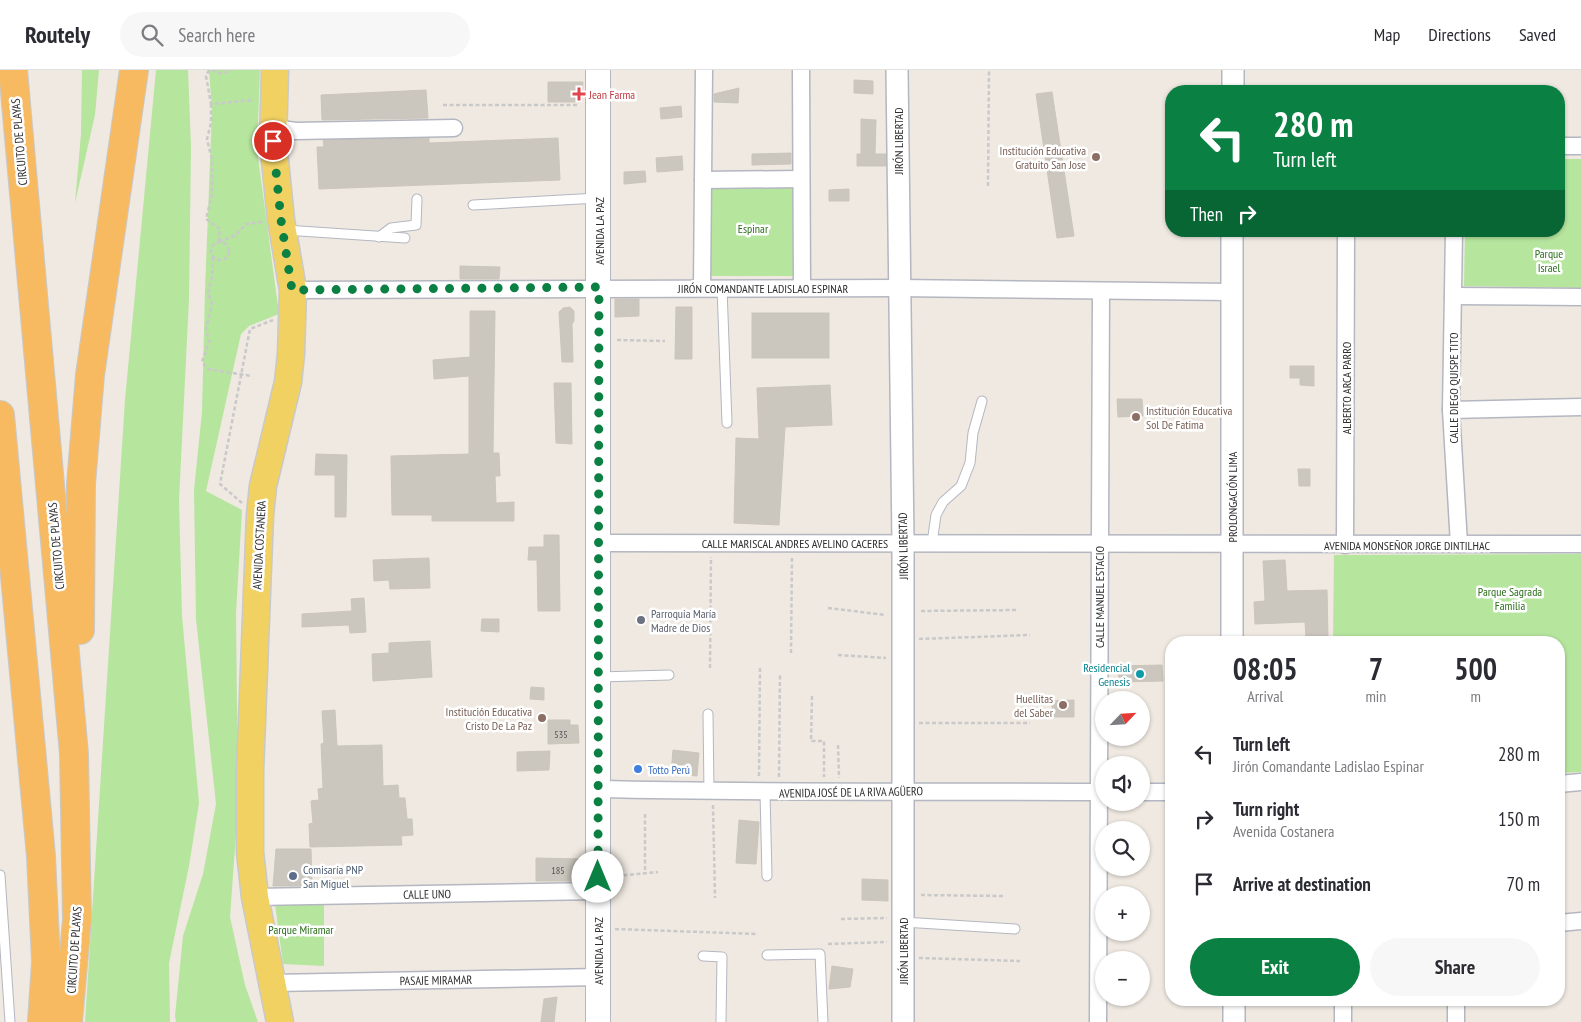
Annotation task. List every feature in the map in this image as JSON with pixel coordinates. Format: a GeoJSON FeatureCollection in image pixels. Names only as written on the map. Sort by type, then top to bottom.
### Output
{"type":"FeatureCollection","features":[{"type":"Feature","properties":{"kind":"highway","name":"CIRCUITO DE PLAYAS"},"geometry":{"type":"LineString","coordinates":[[13,70],[72,724],[77,804],[77,919],[68,1022]]}},
{"type":"Feature","properties":{"kind":"highway"},"geometry":{"type":"LineString","coordinates":[[72,724],[80,664],[81,484],[90,375],[134,70]]}},
{"type":"Feature","properties":{"kind":"highway"},"geometry":{"type":"LineString","coordinates":[[0,415],[41,856],[46,962],[42,1022]]}},
{"type":"Feature","properties":{"kind":"main road","name":"AVENIDA COSTANERA"},"geometry":{"type":"LineString","coordinates":[[275,70],[273,128],[282,225],[292,290],[291,354],[288,382],[262,486],[250,781],[250,852],[255,897],[280,1022]]}},
{"type":"Feature","properties":{"kind":"main road","name":"AVENIDA LA PAZ"},"geometry":{"type":"LineString","coordinates":[[598,70],[598,1022]]}},
{"type":"Feature","properties":{"kind":"street"},"geometry":{"type":"LineString","coordinates":[[702,288],[704,70]]}},
{"type":"Feature","properties":{"kind":"street"},"geometry":{"type":"LineString","coordinates":[[801,70],[802,288]]}},
{"type":"Feature","properties":{"kind":"street","name":"JIRÓN LIBERTAD"},"geometry":{"type":"LineString","coordinates":[[897,70],[904,614],[902,1022]]}},
{"type":"Feature","properties":{"kind":"street"},"geometry":{"type":"LineString","coordinates":[[1232,70],[1232,85]]}},
{"type":"Feature","properties":{"kind":"street"},"geometry":{"type":"LineString","coordinates":[[273,128],[296,131],[454,128]]}},
{"type":"Feature","properties":{"kind":"street"},"geometry":{"type":"LineString","coordinates":[[1565,146],[1581,146]]}},
{"type":"Feature","properties":{"kind":"street"},"geometry":{"type":"LineString","coordinates":[[703,180],[800,179]]}},
{"type":"Feature","properties":{"kind":"street","name":"PROLONGACIÓN LIMA"},"geometry":{"type":"LineString","coordinates":[[1232,237],[1232,636]]}},
{"type":"Feature","properties":{"kind":"street","name":"ALBERTO ARCA PARRO"},"geometry":{"type":"LineString","coordinates":[[1345,545],[1346,237]]}},
{"type":"Feature","properties":{"kind":"street","name":"CALLE DIEGO QUISPE TITO"},"geometry":{"type":"LineString","coordinates":[[1454,237],[1451,410],[1458,544]]}},
{"type":"Feature","properties":{"kind":"street","name":"JIRÓN COMANDANTE LADISLAO ESPINAR"},"geometry":{"type":"LineString","coordinates":[[292,290],[599,287],[1232,292]]}},
{"type":"Feature","properties":{"kind":"street","name":"CALLE MANUEL ESTACIO"},"geometry":{"type":"LineString","coordinates":[[1101,292],[1098,545],[1101,756]]}},
{"type":"Feature","properties":{"kind":"street"},"geometry":{"type":"LineString","coordinates":[[1453,296],[1581,296]]}},
{"type":"Feature","properties":{"kind":"street"},"geometry":{"type":"LineString","coordinates":[[1451,410],[1581,407]]}},
{"type":"Feature","properties":{"kind":"street","name":"CALLE MARISCAL ANDRES AVELINO CACERES"},"geometry":{"type":"LineString","coordinates":[[598,544],[932,543],[1232,546]]}},
{"type":"Feature","properties":{"kind":"street","name":"AVENIDA MONSEÑOR JORGE DINTILHAC"},"geometry":{"type":"LineString","coordinates":[[1232,546],[1581,544]]}},
{"type":"Feature","properties":{"kind":"street"},"geometry":{"type":"LineString","coordinates":[[1565,783],[1581,782]]}},
{"type":"Feature","properties":{"kind":"street","name":"AVENIDA JOSÉ DE LA RIVA AGÜERO"},"geometry":{"type":"LineString","coordinates":[[598,789],[768,793],[904,790],[1095,792]]}},
{"type":"Feature","properties":{"kind":"street"},"geometry":{"type":"LineString","coordinates":[[1150,792],[1165,792]]}},
{"type":"Feature","properties":{"kind":"street","name":"CALLE MANUEL ESTACIO"},"geometry":{"type":"LineString","coordinates":[[1098,1022],[1102,811]]}},
{"type":"Feature","properties":{"kind":"street","name":"CALLE UNO"},"geometry":{"type":"LineString","coordinates":[[255,897],[598,884]]}},
{"type":"Feature","properties":{"kind":"street"},"geometry":{"type":"LineString","coordinates":[[1565,922],[1581,921]]}},
{"type":"Feature","properties":{"kind":"street","name":"PASAJE MIRAMAR"},"geometry":{"type":"LineString","coordinates":[[273,983],[598,977]]}},
{"type":"Feature","properties":{"kind":"street"},"geometry":{"type":"LineString","coordinates":[[1234,1006],[1234,1022]]}},
{"type":"Feature","properties":{"kind":"street"},"geometry":{"type":"LineString","coordinates":[[1342,1006],[1343,1022]]}},
{"type":"Feature","properties":{"kind":"street"},"geometry":{"type":"LineString","coordinates":[[1456,1006],[1456,1022]]}},
{"type":"Feature","properties":{"kind":"lane"},"geometry":{"type":"LineString","coordinates":[[473,205],[598,198]]}},
{"type":"Feature","properties":{"kind":"lane"},"geometry":{"type":"LineString","coordinates":[[378,237],[391,228],[416,225],[417,199]]}},
{"type":"Feature","properties":{"kind":"lane"},"geometry":{"type":"LineString","coordinates":[[282,225],[378,237],[405,238]]}},
{"type":"Feature","properties":{"kind":"lane"},"geometry":{"type":"LineString","coordinates":[[722,288],[728,423]]}},
{"type":"Feature","properties":{"kind":"lane"},"geometry":{"type":"LineString","coordinates":[[932,543],[936,515],[943,502],[960,486],[970,463],[973,433],[982,401]]}},
{"type":"Feature","properties":{"kind":"lane"},"geometry":{"type":"LineString","coordinates":[[598,676],[668,676]]}},
{"type":"Feature","properties":{"kind":"lane"},"geometry":{"type":"LineString","coordinates":[[708,714],[711,792]]}},
{"type":"Feature","properties":{"kind":"lane"},"geometry":{"type":"LineString","coordinates":[[767,876],[768,793]]}},
{"type":"Feature","properties":{"kind":"lane"},"geometry":{"type":"LineString","coordinates":[[0,875],[10,1022]]}},
{"type":"Feature","properties":{"kind":"lane"},"geometry":{"type":"LineString","coordinates":[[903,935],[1015,929]]}},
{"type":"Feature","properties":{"kind":"lane"},"geometry":{"type":"LineString","coordinates":[[767,955],[820,954],[823,1022]]}},
{"type":"Feature","properties":{"kind":"lane"},"geometry":{"type":"LineString","coordinates":[[703,956],[722,957],[721,1022]]}},
{"type":"Feature","properties":{"kind":"path"},"geometry":{"type":"LineString","coordinates":[[219,242],[220,228],[206,219],[212,195],[212,160],[207,139],[211,123],[211,104],[206,76],[211,70],[222,74],[231,70]]}},
{"type":"Feature","properties":{"kind":"path"},"geometry":{"type":"LineString","coordinates":[[988,186],[989,70]]}},
{"type":"Feature","properties":{"kind":"path"},"geometry":{"type":"LineString","coordinates":[[211,104],[273,99]]}},
{"type":"Feature","properties":{"kind":"path"},"geometry":{"type":"LineString","coordinates":[[443,105],[598,105]]}},
{"type":"Feature","properties":{"kind":"path"},"geometry":{"type":"LineString","coordinates":[[252,376],[208,369],[202,362],[209,342],[206,329],[212,303],[208,293],[212,277],[212,248],[219,242],[236,236],[246,224],[282,225]]}},
{"type":"Feature","properties":{"kind":"path"},"geometry":{"type":"LineString","coordinates":[[213,257],[221,261],[226,259],[230,253],[227,244],[219,242]]}},
{"type":"Feature","properties":{"kind":"path"},"geometry":{"type":"LineString","coordinates":[[599,340],[665,340]]}},
{"type":"Feature","properties":{"kind":"path"},"geometry":{"type":"LineString","coordinates":[[710,668],[711,543]]}},
{"type":"Feature","properties":{"kind":"path"},"geometry":{"type":"LineString","coordinates":[[791,653],[792,543]]}},
{"type":"Feature","properties":{"kind":"path"},"geometry":{"type":"LineString","coordinates":[[828,608],[904,614],[1017,610]]}},
{"type":"Feature","properties":{"kind":"path"},"geometry":{"type":"LineString","coordinates":[[838,655],[1030,635]]}},
{"type":"Feature","properties":{"kind":"path"},"geometry":{"type":"LineString","coordinates":[[760,668],[768,793]]}},
{"type":"Feature","properties":{"kind":"path"},"geometry":{"type":"LineString","coordinates":[[768,793],[780,673]]}},
{"type":"Feature","properties":{"kind":"path"},"geometry":{"type":"LineString","coordinates":[[812,696],[811,741],[824,741],[831,792]]}},
{"type":"Feature","properties":{"kind":"path"},"geometry":{"type":"LineString","coordinates":[[904,723],[1030,722]]}},
{"type":"Feature","properties":{"kind":"path"},"geometry":{"type":"LineString","coordinates":[[831,792],[838,745]]}},
{"type":"Feature","properties":{"kind":"path"},"geometry":{"type":"LineString","coordinates":[[711,792],[715,898]]}},
{"type":"Feature","properties":{"kind":"path"},"geometry":{"type":"LineString","coordinates":[[645,814],[646,874]]}},
{"type":"Feature","properties":{"kind":"path"},"geometry":{"type":"LineString","coordinates":[[598,884],[658,872]]}},
{"type":"Feature","properties":{"kind":"path"},"geometry":{"type":"LineString","coordinates":[[903,895],[1004,896]]}},
{"type":"Feature","properties":{"kind":"path"},"geometry":{"type":"LineString","coordinates":[[840,919],[1020,961]]}},
{"type":"Feature","properties":{"kind":"path"},"geometry":{"type":"LineString","coordinates":[[599,928],[758,934]]}},
{"type":"Feature","properties":{"kind":"path"},"geometry":{"type":"LineString","coordinates":[[828,944],[903,935]]}},
{"type":"Feature","properties":{"kind":"green space"},"geometry":{"type":"Polygon","coordinates":[[[82,70],[99,70],[95,115],[75,203],[81,134],[82,70]]]}},
{"type":"Feature","properties":{"kind":"green space"},"geometry":{"type":"Polygon","coordinates":[[[156,70],[188,70],[191,147],[189,299],[179,500],[182,616],[199,803],[189,866],[169,963],[170,1022],[85,1022],[125,400],[156,70]]]}},
{"type":"Feature","properties":{"kind":"green space"},"geometry":{"type":"Polygon","coordinates":[[[209,70],[260,70],[257,150],[279,314],[249,326],[241,334],[206,491],[242,510],[236,613],[238,805],[230,917],[245,985],[258,1022],[176,1022],[175,1016],[183,936],[203,874],[216,804],[196,619],[194,490],[202,412],[212,110],[209,70]]]}},
{"type":"Feature","properties":{"kind":"green space","name":"Parque Israel"},"geometry":{"type":"Polygon","coordinates":[[[1565,159],[1581,159],[1581,288],[1464,286],[1465,237],[1565,237],[1565,159]]]}},
{"type":"Feature","properties":{"kind":"green space","name":"Espinar"},"geometry":{"type":"Polygon","coordinates":[[[708,179],[797,179],[797,276],[709,276],[708,179]]]}},
{"type":"Feature","properties":{"kind":"green space","name":"Parque Sagrada Familia"},"geometry":{"type":"Polygon","coordinates":[[[1581,554],[1581,772],[1565,773],[1565,636],[1333,636],[1334,555],[1581,554]]]}},
{"type":"Feature","properties":{"kind":"green space","name":"Parque Miramar"},"geometry":{"type":"Polygon","coordinates":[[[324,903],[324,966],[283,964],[275,904],[324,903]]]}},
{"type":"Feature","properties":{"kind":"building"},"geometry":{"type":"Polygon","coordinates":[[[854,80],[873,81],[873,94],[854,93],[854,80]]]}},
{"type":"Feature","properties":{"kind":"building"},"geometry":{"type":"Polygon","coordinates":[[[548,82],[583,82],[582,102],[548,102],[548,82]]]}},
{"type":"Feature","properties":{"kind":"building"},"geometry":{"type":"Polygon","coordinates":[[[739,88],[738,103],[714,102],[714,94],[739,88]]]}},
{"type":"Feature","properties":{"kind":"building"},"geometry":{"type":"Polygon","coordinates":[[[426,90],[428,118],[322,120],[321,95],[426,90]]]}},
{"type":"Feature","properties":{"kind":"building"},"geometry":{"type":"Polygon","coordinates":[[[1052,92],[1074,236],[1057,238],[1036,94],[1052,92]]]}},
{"type":"Feature","properties":{"kind":"building"},"geometry":{"type":"Polygon","coordinates":[[[681,106],[682,117],[661,119],[660,108],[681,106]]]}},
{"type":"Feature","properties":{"kind":"building"},"geometry":{"type":"Polygon","coordinates":[[[861,119],[876,120],[875,154],[886,154],[886,166],[857,166],[857,154],[861,154],[861,119]]]}},
{"type":"Feature","properties":{"kind":"building"},"geometry":{"type":"Polygon","coordinates":[[[429,138],[429,143],[558,138],[560,180],[319,189],[317,147],[324,147],[323,140],[429,138]]]}},
{"type":"Feature","properties":{"kind":"building"},"geometry":{"type":"Polygon","coordinates":[[[791,153],[791,164],[752,165],[752,154],[791,153]]]}},
{"type":"Feature","properties":{"kind":"building"},"geometry":{"type":"Polygon","coordinates":[[[682,156],[683,170],[657,172],[656,158],[682,156]]]}},
{"type":"Feature","properties":{"kind":"building"},"geometry":{"type":"Polygon","coordinates":[[[645,171],[646,182],[624,184],[624,172],[645,171]]]}},
{"type":"Feature","properties":{"kind":"building"},"geometry":{"type":"Polygon","coordinates":[[[849,189],[849,201],[829,201],[829,190],[849,189]]]}},
{"type":"Feature","properties":{"kind":"building"},"geometry":{"type":"Polygon","coordinates":[[[460,266],[500,267],[499,279],[460,279],[460,266]]]}},
{"type":"Feature","properties":{"kind":"building"},"geometry":{"type":"Polygon","coordinates":[[[615,299],[639,299],[639,316],[615,317],[615,299]]]}},
{"type":"Feature","properties":{"kind":"building"},"geometry":{"type":"Polygon","coordinates":[[[570,307],[574,311],[574,321],[572,324],[573,362],[562,362],[559,312],[563,308],[570,307]]]}},
{"type":"Feature","properties":{"kind":"building"},"geometry":{"type":"Polygon","coordinates":[[[676,307],[692,307],[692,359],[675,359],[676,307]]]}},
{"type":"Feature","properties":{"kind":"building"},"geometry":{"type":"Polygon","coordinates":[[[470,311],[495,311],[493,453],[499,453],[500,476],[495,476],[496,503],[514,502],[514,521],[432,521],[432,515],[392,515],[391,456],[469,454],[469,376],[434,379],[433,360],[470,357],[470,311]]]}},
{"type":"Feature","properties":{"kind":"building"},"geometry":{"type":"Polygon","coordinates":[[[752,313],[829,313],[829,358],[752,358],[752,313]]]}},
{"type":"Feature","properties":{"kind":"building"},"geometry":{"type":"Polygon","coordinates":[[[1290,366],[1314,366],[1314,386],[1300,385],[1300,378],[1290,378],[1290,366]]]}},
{"type":"Feature","properties":{"kind":"building"},"geometry":{"type":"Polygon","coordinates":[[[554,383],[571,383],[572,444],[556,443],[554,383]]]}},
{"type":"Feature","properties":{"kind":"building"},"geometry":{"type":"Polygon","coordinates":[[[830,385],[832,425],[785,427],[779,525],[734,523],[736,438],[759,439],[757,388],[830,385]]]}},
{"type":"Feature","properties":{"kind":"building"},"geometry":{"type":"Polygon","coordinates":[[[1117,399],[1142,399],[1143,416],[1118,417],[1117,399]]]}},
{"type":"Feature","properties":{"kind":"building"},"geometry":{"type":"Polygon","coordinates":[[[316,454],[347,455],[346,517],[335,517],[335,475],[315,475],[316,454]]]}},
{"type":"Feature","properties":{"kind":"building"},"geometry":{"type":"Polygon","coordinates":[[[1298,469],[1310,469],[1310,486],[1299,486],[1298,469]]]}},
{"type":"Feature","properties":{"kind":"building"},"geometry":{"type":"Polygon","coordinates":[[[544,535],[559,535],[560,611],[538,611],[537,560],[528,560],[529,547],[544,547],[544,535]]]}},
{"type":"Feature","properties":{"kind":"building"},"geometry":{"type":"Polygon","coordinates":[[[429,558],[430,588],[390,589],[389,580],[374,581],[373,560],[429,558]]]}},
{"type":"Feature","properties":{"kind":"building"},"geometry":{"type":"Polygon","coordinates":[[[1285,560],[1287,591],[1327,590],[1328,636],[1306,636],[1305,622],[1255,624],[1254,602],[1265,601],[1263,561],[1285,560]]]}},
{"type":"Feature","properties":{"kind":"building"},"geometry":{"type":"Polygon","coordinates":[[[364,598],[366,632],[350,633],[349,625],[302,627],[302,614],[352,611],[351,599],[364,598]]]}},
{"type":"Feature","properties":{"kind":"building"},"geometry":{"type":"Polygon","coordinates":[[[482,619],[499,619],[499,632],[481,631],[482,619]]]}},
{"type":"Feature","properties":{"kind":"building"},"geometry":{"type":"Polygon","coordinates":[[[430,641],[432,677],[373,681],[372,654],[389,653],[389,643],[430,641]]]}},
{"type":"Feature","properties":{"kind":"building","name":"Residencial Genesis"},"geometry":{"type":"Polygon","coordinates":[[[1162,665],[1163,681],[1119,682],[1118,666],[1162,665]]]}},
{"type":"Feature","properties":{"kind":"building"},"geometry":{"type":"Polygon","coordinates":[[[531,687],[544,688],[544,700],[530,699],[531,687]]]}},
{"type":"Feature","properties":{"kind":"building","name":"Huellitas del Saber"},"geometry":{"type":"Polygon","coordinates":[[[1074,700],[1074,717],[1052,717],[1052,701],[1074,700]]]}},
{"type":"Feature","properties":{"kind":"building"},"geometry":{"type":"Polygon","coordinates":[[[335,710],[337,746],[382,745],[383,786],[398,785],[399,798],[405,798],[407,819],[412,819],[413,835],[401,836],[402,845],[310,847],[309,824],[313,823],[311,801],[319,800],[318,789],[323,788],[321,744],[324,743],[322,711],[335,710]]]}},
{"type":"Feature","properties":{"kind":"building"},"geometry":{"type":"Polygon","coordinates":[[[548,720],[570,720],[570,725],[578,725],[579,743],[548,744],[548,720]]]}},
{"type":"Feature","properties":{"kind":"building"},"geometry":{"type":"Polygon","coordinates":[[[673,750],[699,753],[697,776],[671,773],[673,750]]]}},
{"type":"Feature","properties":{"kind":"building"},"geometry":{"type":"Polygon","coordinates":[[[550,751],[549,770],[517,771],[517,752],[550,751]]]}},
{"type":"Feature","properties":{"kind":"building"},"geometry":{"type":"Polygon","coordinates":[[[739,820],[759,822],[756,864],[736,863],[739,820]]]}},
{"type":"Feature","properties":{"kind":"building","name":"Comisaría PNP San Miguel"},"geometry":{"type":"Polygon","coordinates":[[[276,849],[311,849],[312,886],[273,886],[276,849]]]}},
{"type":"Feature","properties":{"kind":"building"},"geometry":{"type":"Polygon","coordinates":[[[536,858],[581,859],[581,881],[536,881],[536,858]]]}},
{"type":"Feature","properties":{"kind":"building"},"geometry":{"type":"Polygon","coordinates":[[[862,879],[888,880],[888,901],[862,900],[862,879]]]}},
{"type":"Feature","properties":{"kind":"building"},"geometry":{"type":"Polygon","coordinates":[[[832,966],[853,969],[850,987],[829,989],[832,966]]]}},
{"type":"Feature","properties":{"kind":"building"},"geometry":{"type":"Polygon","coordinates":[[[557,997],[554,1022],[541,1022],[544,999],[557,997]]]}},
{"type":"Feature","properties":{"kind":"place","name":"Jean Farma"},"geometry":{"type":"Point","coordinates":[579,94]}},
{"type":"Feature","properties":{"kind":"place","name":"Institución Educativa Gratuito San Jose"},"geometry":{"type":"Point","coordinates":[1096,157]}},
{"type":"Feature","properties":{"kind":"place","name":"Institución Educativa Sol De Fatima"},"geometry":{"type":"Point","coordinates":[1136,417]}},
{"type":"Feature","properties":{"kind":"place","name":"Parroquia María Madre de Dios"},"geometry":{"type":"Point","coordinates":[641,620]}},
{"type":"Feature","properties":{"kind":"place","name":"Residencial Genesis"},"geometry":{"type":"Point","coordinates":[1140,674]}},
{"type":"Feature","properties":{"kind":"place","name":"Huellitas del Saber"},"geometry":{"type":"Point","coordinates":[1063,705]}},
{"type":"Feature","properties":{"kind":"place","name":"Institución Educativa Cristo De La Paz"},"geometry":{"type":"Point","coordinates":[542,718]}},
{"type":"Feature","properties":{"kind":"place","name":"Totto Perú"},"geometry":{"type":"Point","coordinates":[638,769]}},
{"type":"Feature","properties":{"kind":"place","name":"Comisaría PNP San Miguel"},"geometry":{"type":"Point","coordinates":[293,876]}},
{"type":"Feature","properties":{"kind":"route"},"geometry":{"type":"LineString","coordinates":[[273,141],[281,220],[292,290],[599,287],[598,877]]}}]}
